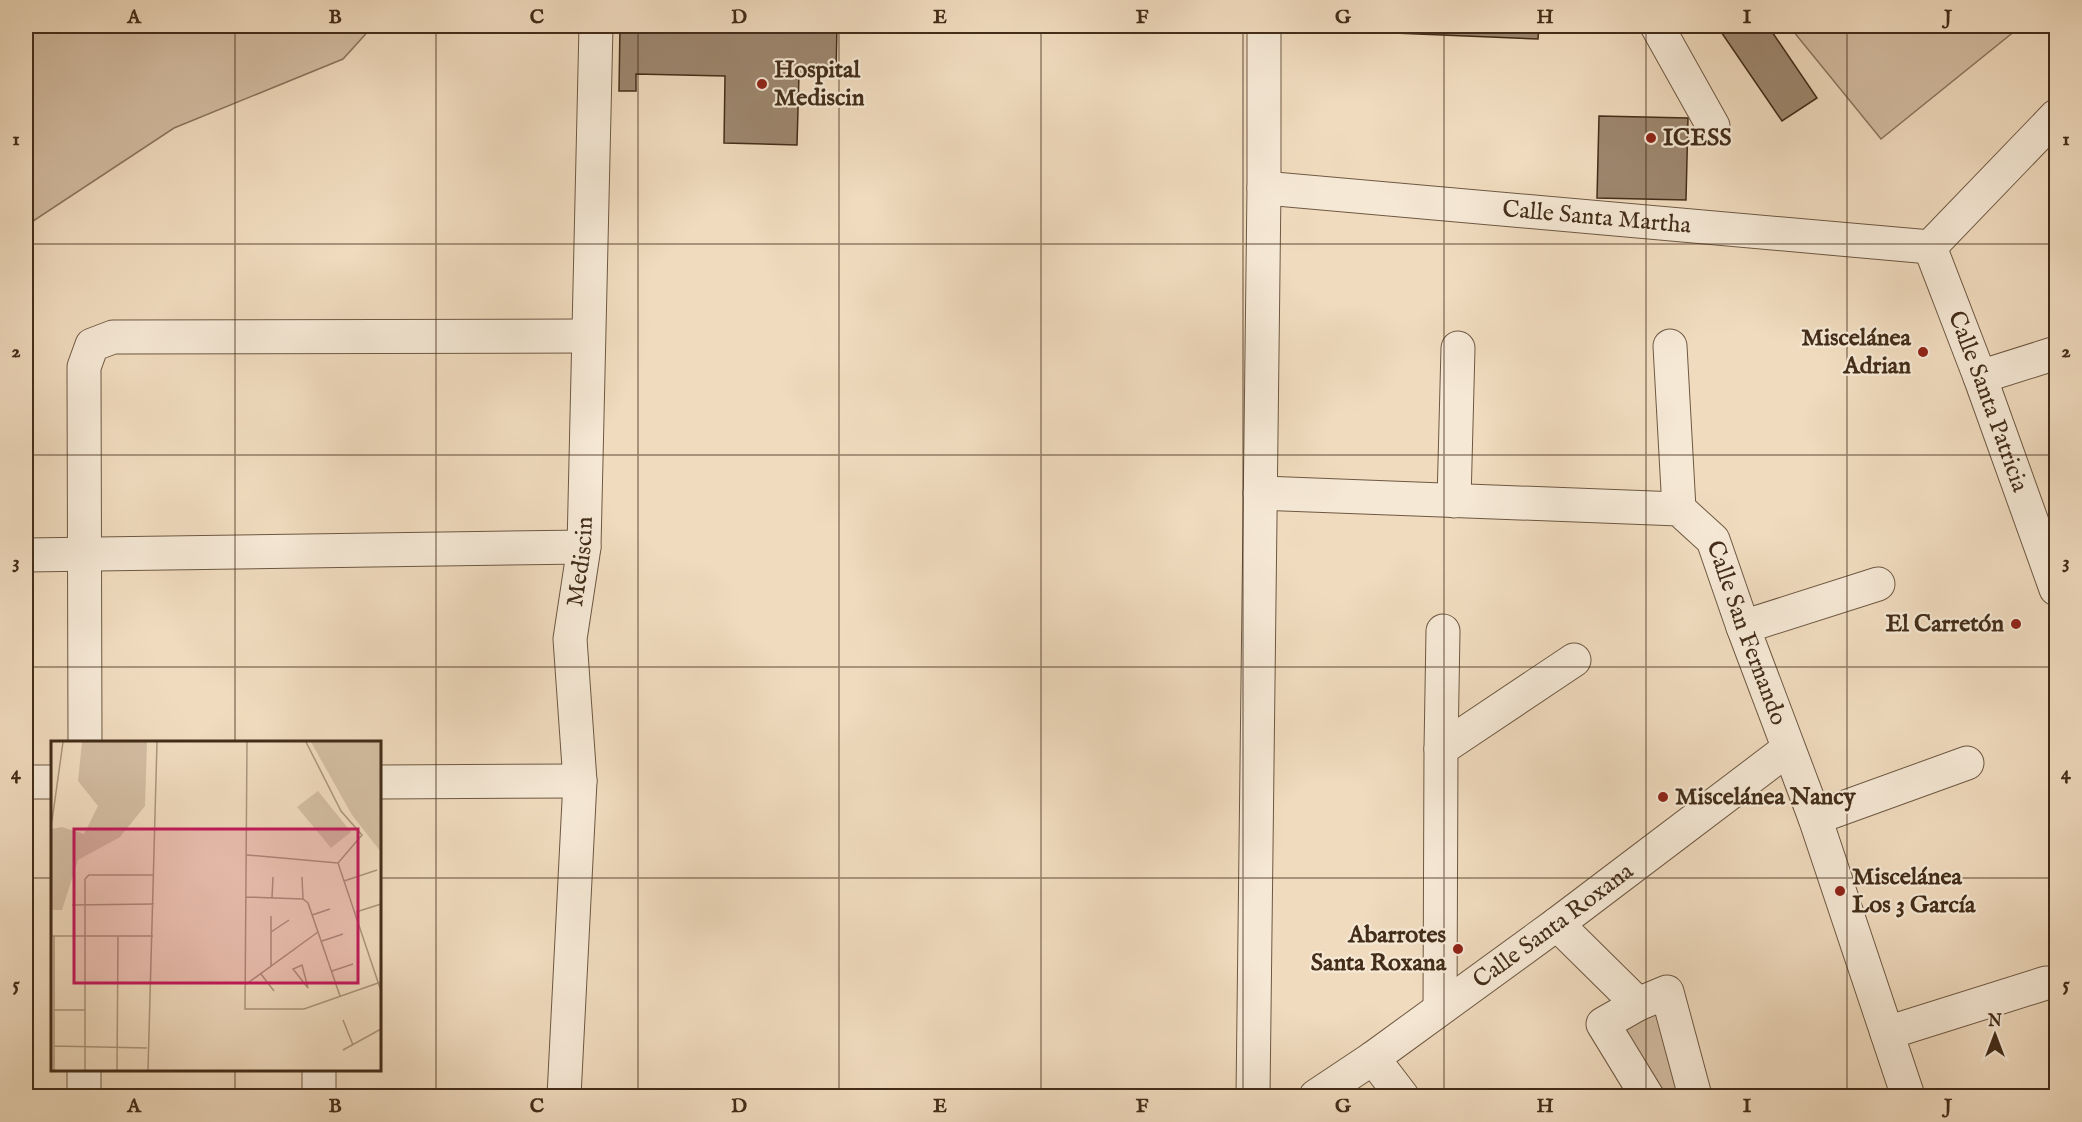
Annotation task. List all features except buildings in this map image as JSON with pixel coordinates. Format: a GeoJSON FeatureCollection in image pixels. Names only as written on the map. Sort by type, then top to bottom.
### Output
{"type":"FeatureCollection","features":[{"type":"Feature","properties":{"kind":"street","name":"Mediscin"},"geometry":{"type":"LineString","coordinates":[[564,1096],[580,781],[570,639],[584,547],[596,26]]}},
{"type":"Feature","properties":{"kind":"street"},"geometry":{"type":"LineString","coordinates":[[1253,1096],[1264,188],[1263,26]]}},
{"type":"Feature","properties":{"kind":"street"},"geometry":{"type":"LineString","coordinates":[[1657,26],[1713,126]]}},
{"type":"Feature","properties":{"kind":"street"},"geometry":{"type":"LineString","coordinates":[[1930,247],[2056,116]]}},
{"type":"Feature","properties":{"kind":"street","name":"Calle Santa Martha"},"geometry":{"type":"LineString","coordinates":[[1264,188],[1930,247]]}},
{"type":"Feature","properties":{"kind":"street","name":"Calle Santa Patricia"},"geometry":{"type":"LineString","coordinates":[[1930,247],[1980,377],[2056,589]]}},
{"type":"Feature","properties":{"kind":"street"},"geometry":{"type":"LineString","coordinates":[[85,741],[84,366],[92,345],[113,337],[588,336]]}},
{"type":"Feature","properties":{"kind":"street"},"geometry":{"type":"LineString","coordinates":[[1260,493],[1678,509],[1670,346]]}},
{"type":"Feature","properties":{"kind":"street"},"geometry":{"type":"LineString","coordinates":[[1454,501],[1458,348]]}},
{"type":"Feature","properties":{"kind":"street"},"geometry":{"type":"LineString","coordinates":[[1980,377],[2056,353]]}},
{"type":"Feature","properties":{"kind":"street","name":"Calle San Fernando"},"geometry":{"type":"LineString","coordinates":[[1678,509],[1713,540],[1743,627],[1815,818],[1908,1096]]}},
{"type":"Feature","properties":{"kind":"street"},"geometry":{"type":"LineString","coordinates":[[26,555],[584,547]]}},
{"type":"Feature","properties":{"kind":"street"},"geometry":{"type":"LineString","coordinates":[[1743,627],[1878,584]]}},
{"type":"Feature","properties":{"kind":"street"},"geometry":{"type":"LineString","coordinates":[[1440,1008],[1443,631]]}},
{"type":"Feature","properties":{"kind":"street"},"geometry":{"type":"LineString","coordinates":[[1441,749],[1574,660]]}},
{"type":"Feature","properties":{"kind":"street","name":"Calle Santa Roxana"},"geometry":{"type":"LineString","coordinates":[[1316,1096],[1373,1058],[1557,924],[1788,749]]}},
{"type":"Feature","properties":{"kind":"street"},"geometry":{"type":"LineString","coordinates":[[1815,818],[1967,763]]}},
{"type":"Feature","properties":{"kind":"street"},"geometry":{"type":"LineString","coordinates":[[381,782],[580,781]]}},
{"type":"Feature","properties":{"kind":"street"},"geometry":{"type":"LineString","coordinates":[[26,782],[51,782]]}},
{"type":"Feature","properties":{"kind":"street"},"geometry":{"type":"LineString","coordinates":[[1557,924],[1638,1004]]}},
{"type":"Feature","properties":{"kind":"street"},"geometry":{"type":"LineString","coordinates":[[1887,1033],[2046,983]]}},
{"type":"Feature","properties":{"kind":"street"},"geometry":{"type":"LineString","coordinates":[[1647,1096],[1603,1024],[1638,1004],[1666,992],[1695,1096]]}},
{"type":"Feature","properties":{"kind":"street"},"geometry":{"type":"LineString","coordinates":[[1373,1058],[1402,1096]]}},
{"type":"Feature","properties":{"kind":"street"},"geometry":{"type":"LineString","coordinates":[[84,1071],[84,1096]]}},
{"type":"Feature","properties":{"kind":"street"},"geometry":{"type":"LineString","coordinates":[[319,1071],[319,1096]]}},
{"type":"Feature","properties":{"kind":"shaded area"},"geometry":{"type":"Polygon","coordinates":[[[26,26],[55,26],[78,32],[81,26],[373,26],[343,59],[174,128],[30,223],[26,236],[26,26]]]}},
{"type":"Feature","properties":{"kind":"shaded area"},"geometry":{"type":"Polygon","coordinates":[[[1789,26],[2021,26],[1881,139],[1789,26]]]}},
{"type":"Feature","properties":{"kind":"shaded area"},"geometry":{"type":"Polygon","coordinates":[[[1655,1005],[1684,1096],[1662,1096],[1622,1022],[1655,1005]]]}},
{"type":"Feature","properties":{"kind":"place","name":"Hospital Mediscin"},"geometry":{"type":"Point","coordinates":[762,84]}},
{"type":"Feature","properties":{"kind":"place","name":"ICESS"},"geometry":{"type":"Point","coordinates":[1651,138]}},
{"type":"Feature","properties":{"kind":"place","name":"Miscelánea Adrian"},"geometry":{"type":"Point","coordinates":[1923,352]}},
{"type":"Feature","properties":{"kind":"place","name":"El Carretón"},"geometry":{"type":"Point","coordinates":[2016,624]}},
{"type":"Feature","properties":{"kind":"place","name":"Miscelánea Nancy"},"geometry":{"type":"Point","coordinates":[1663,797]}},
{"type":"Feature","properties":{"kind":"place","name":"Miscelánea Los 3 García"},"geometry":{"type":"Point","coordinates":[1840,891]}},
{"type":"Feature","properties":{"kind":"place","name":"Abarrotes Santa Roxana"},"geometry":{"type":"Point","coordinates":[1458,949]}}]}
